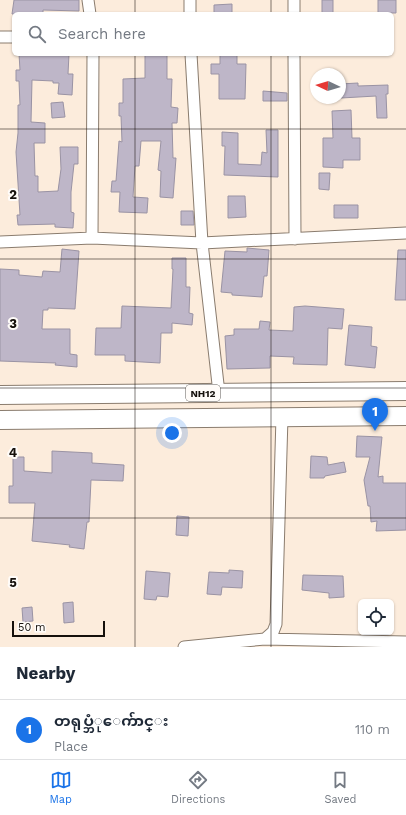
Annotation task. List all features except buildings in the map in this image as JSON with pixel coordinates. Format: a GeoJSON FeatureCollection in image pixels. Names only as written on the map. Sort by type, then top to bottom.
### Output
{"type":"FeatureCollection","features":[{"type":"Feature","properties":{"kind":"highway","name":"NH12"},"geometry":{"type":"LineString","coordinates":[[0,395],[406,391]]}},
{"type":"Feature","properties":{"kind":"highway"},"geometry":{"type":"LineString","coordinates":[[0,420],[406,416]]}},
{"type":"Feature","properties":{"kind":"street"},"geometry":{"type":"LineString","coordinates":[[88,0],[90,12]]}},
{"type":"Feature","properties":{"kind":"street"},"geometry":{"type":"LineString","coordinates":[[190,0],[190,12]]}},
{"type":"Feature","properties":{"kind":"street"},"geometry":{"type":"LineString","coordinates":[[294,0],[294,12]]}},
{"type":"Feature","properties":{"kind":"street"},"geometry":{"type":"LineString","coordinates":[[0,37],[12,37]]}},
{"type":"Feature","properties":{"kind":"street"},"geometry":{"type":"LineString","coordinates":[[92,238],[93,56]]}},
{"type":"Feature","properties":{"kind":"street"},"geometry":{"type":"LineString","coordinates":[[191,56],[202,243],[219,393]]}},
{"type":"Feature","properties":{"kind":"street"},"geometry":{"type":"LineString","coordinates":[[294,56],[295,239]]}},
{"type":"Feature","properties":{"kind":"street"},"geometry":{"type":"LineString","coordinates":[[0,242],[92,238],[202,243],[406,233]]}},
{"type":"Feature","properties":{"kind":"street"},"geometry":{"type":"LineString","coordinates":[[265,639],[273,632],[276,624],[282,417]]}},
{"type":"Feature","properties":{"kind":"street"},"geometry":{"type":"LineString","coordinates":[[184,647],[265,639],[406,642]]}},
{"type":"Feature","properties":{"kind":"place","name":"တရုပ္ဘံုေက်ာင္း"},"geometry":{"type":"Point","coordinates":[375,431]}}]}
